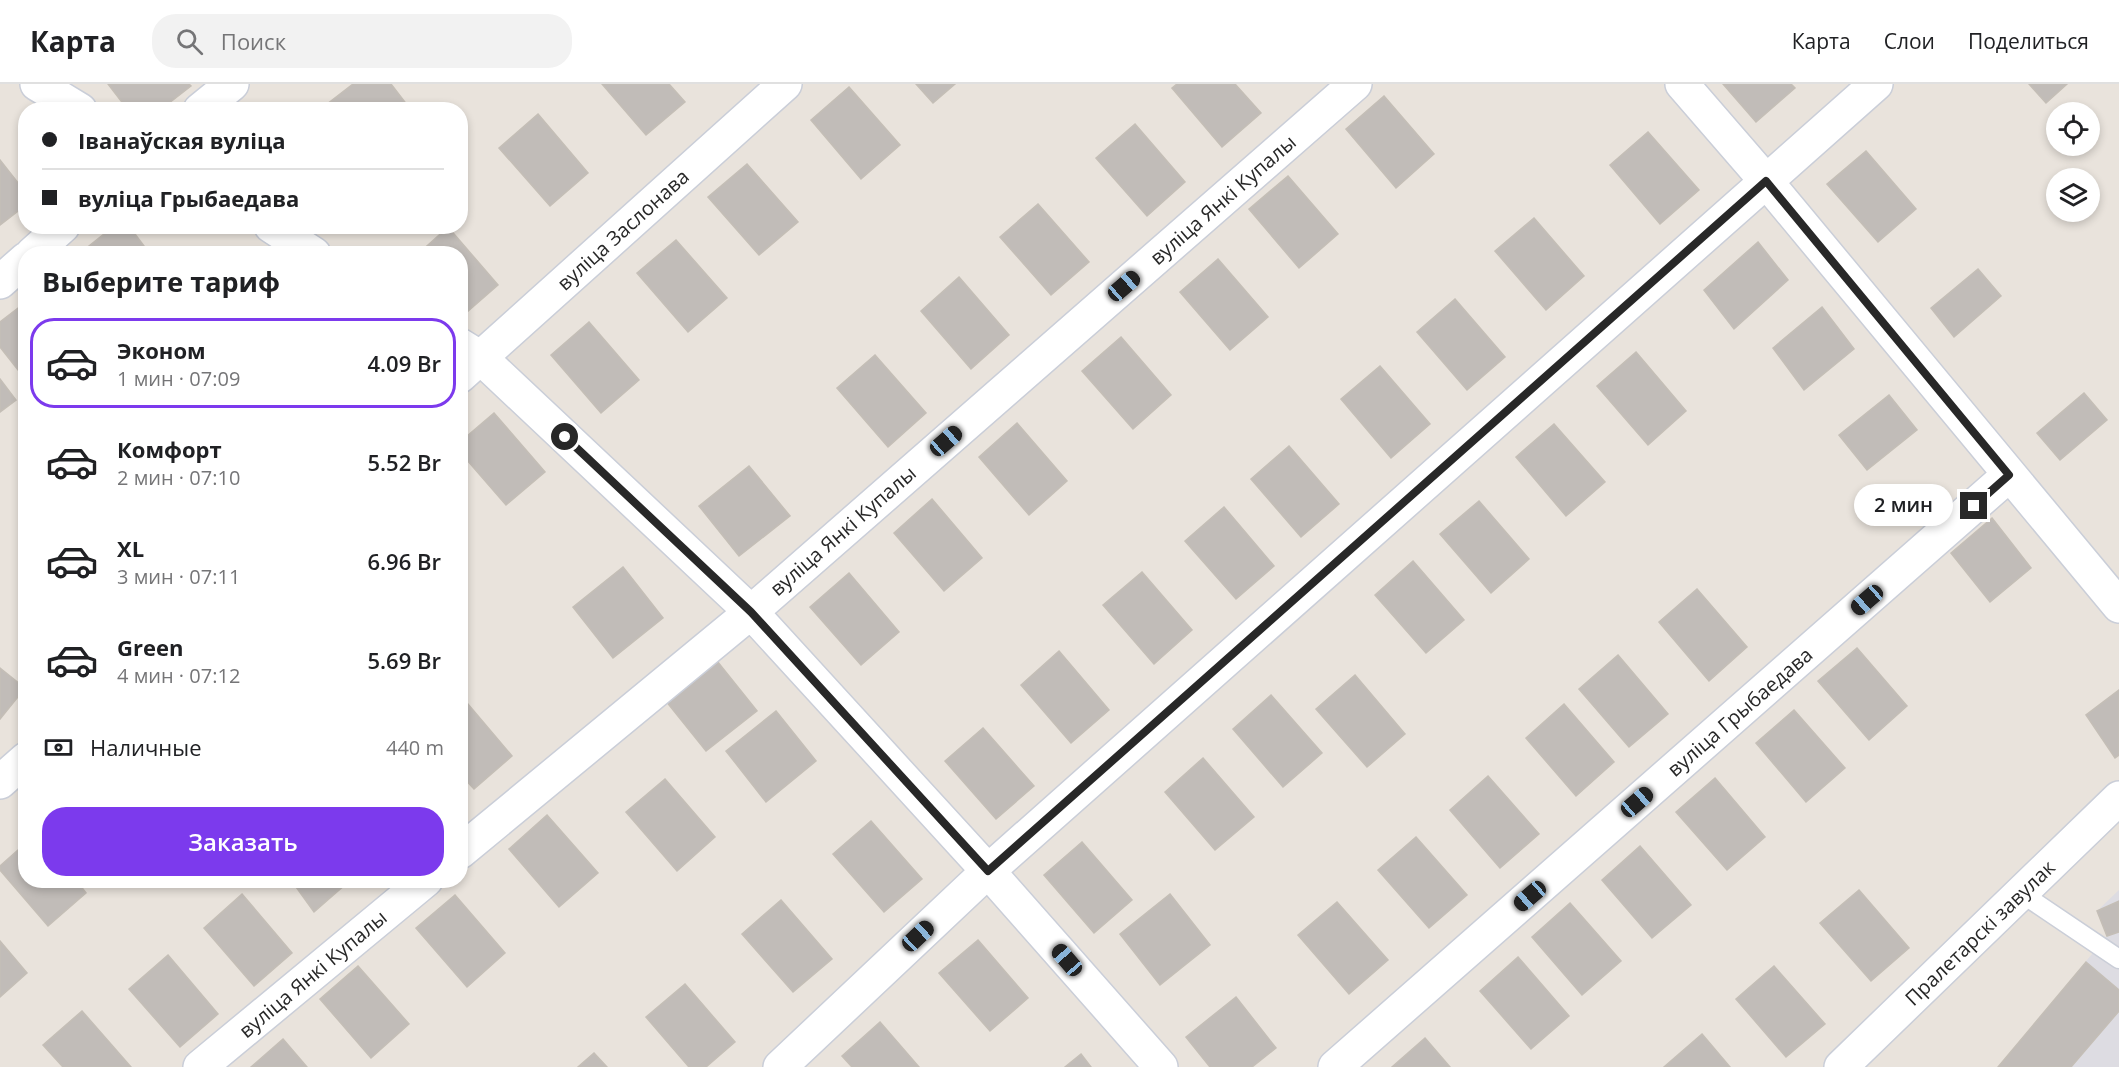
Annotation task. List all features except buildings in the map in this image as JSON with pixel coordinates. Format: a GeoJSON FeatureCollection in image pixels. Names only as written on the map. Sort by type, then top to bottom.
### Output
{"type":"FeatureCollection","features":[{"type":"Feature","properties":{"kind":"street"},"geometry":{"type":"LineString","coordinates":[[37,84],[67,102]]}},
{"type":"Feature","properties":{"kind":"street"},"geometry":{"type":"LineString","coordinates":[[210,102],[232,84]]}},
{"type":"Feature","properties":{"kind":"street","name":"вуліца Заслонава"},"geometry":{"type":"LineString","coordinates":[[468,359],[785,84]]}},
{"type":"Feature","properties":{"kind":"street","name":"вуліца Янкі Купалы"},"geometry":{"type":"LineString","coordinates":[[468,845],[751,612],[1355,84]]}},
{"type":"Feature","properties":{"kind":"street"},"geometry":{"type":"LineString","coordinates":[[1682,84],[1766,181],[2119,606]]}},
{"type":"Feature","properties":{"kind":"street"},"geometry":{"type":"LineString","coordinates":[[780,1067],[988,871],[1876,84]]}},
{"type":"Feature","properties":{"kind":"street"},"geometry":{"type":"LineString","coordinates":[[41,246],[54,234]]}},
{"type":"Feature","properties":{"kind":"street"},"geometry":{"type":"LineString","coordinates":[[283,234],[302,246]]}},
{"type":"Feature","properties":{"kind":"street"},"geometry":{"type":"LineString","coordinates":[[0,282],[18,266]]}},
{"type":"Feature","properties":{"kind":"street"},"geometry":{"type":"LineString","coordinates":[[468,361],[751,612],[988,871],[1161,1067]]}},
{"type":"Feature","properties":{"kind":"street","name":"вуліца Грыбаедава"},"geometry":{"type":"LineString","coordinates":[[1335,1067],[2009,475]]}},
{"type":"Feature","properties":{"kind":"street"},"geometry":{"type":"LineString","coordinates":[[0,782],[18,766]]}},
{"type":"Feature","properties":{"kind":"street","name":"Пралетарскі завулак"},"geometry":{"type":"LineString","coordinates":[[1841,1067],[2119,798]]}},
{"type":"Feature","properties":{"kind":"street","name":"вуліца Янкі Купалы"},"geometry":{"type":"LineString","coordinates":[[200,1067],[416,888]]}},
{"type":"Feature","properties":{"kind":"lane"},"geometry":{"type":"LineString","coordinates":[[2021,893],[2119,959]]}},
{"type":"Feature","properties":{"kind":"shaded area"},"geometry":{"type":"Polygon","coordinates":[[[2119,890],[2119,1067],[1998,1067],[2107,936],[2097,911],[2119,890]]]}},
{"type":"Feature","properties":{"kind":"route"},"geometry":{"type":"LineString","coordinates":[[565,437],[751,612],[988,871],[1766,181],[2009,475],[1974,506]]}}]}
